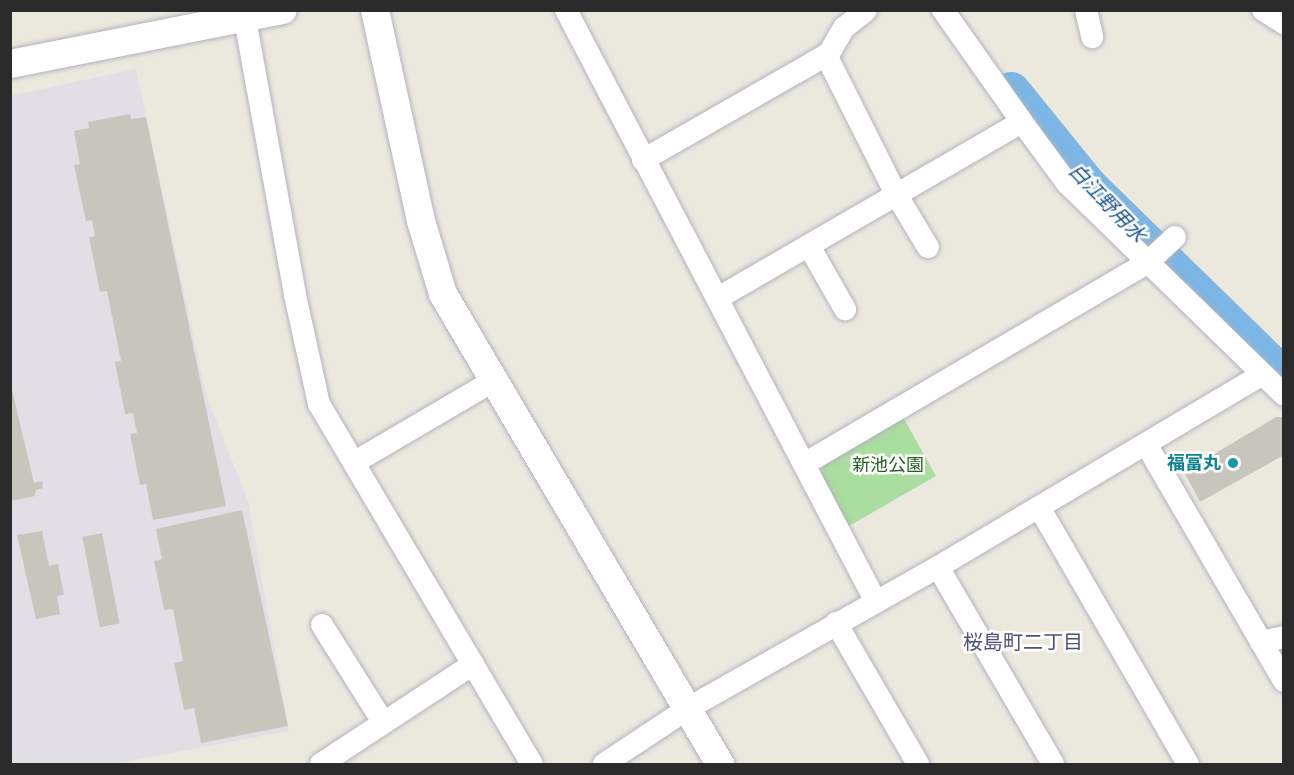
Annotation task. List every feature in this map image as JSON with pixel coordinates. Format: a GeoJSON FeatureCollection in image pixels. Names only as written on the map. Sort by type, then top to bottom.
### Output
{"type":"FeatureCollection","features":[{"type":"Feature","properties":{"kind":"street"},"geometry":{"type":"LineString","coordinates":[[10,64],[193,18],[244,19],[283,10]]}},
{"type":"Feature","properties":{"kind":"street"},"geometry":{"type":"LineString","coordinates":[[375,10],[432,266],[443,294],[720,765]]}},
{"type":"Feature","properties":{"kind":"street"},"geometry":{"type":"LineString","coordinates":[[566,10],[643,160],[806,463],[876,602]]}},
{"type":"Feature","properties":{"kind":"street"},"geometry":{"type":"LineString","coordinates":[[643,160],[827,57],[844,28],[866,10]]}},
{"type":"Feature","properties":{"kind":"street"},"geometry":{"type":"LineString","coordinates":[[943,10],[1067,183],[1284,395]]}},
{"type":"Feature","properties":{"kind":"street"},"geometry":{"type":"LineString","coordinates":[[1086,10],[1092,38]]}},
{"type":"Feature","properties":{"kind":"street"},"geometry":{"type":"LineString","coordinates":[[1263,10],[1284,24]]}},
{"type":"Feature","properties":{"kind":"street"},"geometry":{"type":"LineString","coordinates":[[244,19],[294,295],[319,404],[532,765]]}},
{"type":"Feature","properties":{"kind":"street"},"geometry":{"type":"LineString","coordinates":[[827,57],[896,194],[928,247]]}},
{"type":"Feature","properties":{"kind":"street"},"geometry":{"type":"LineString","coordinates":[[718,298],[1022,122]]}},
{"type":"Feature","properties":{"kind":"street"},"geometry":{"type":"LineString","coordinates":[[806,463],[1149,262],[1175,237]]}},
{"type":"Feature","properties":{"kind":"street"},"geometry":{"type":"LineString","coordinates":[[809,246],[845,309]]}},
{"type":"Feature","properties":{"kind":"street"},"geometry":{"type":"LineString","coordinates":[[604,765],[687,709],[938,567],[1262,375]]}},
{"type":"Feature","properties":{"kind":"street"},"geometry":{"type":"LineString","coordinates":[[355,462],[495,380]]}},
{"type":"Feature","properties":{"kind":"street"},"geometry":{"type":"LineString","coordinates":[[1146,444],[1284,681]]}},
{"type":"Feature","properties":{"kind":"street"},"geometry":{"type":"LineString","coordinates":[[1039,507],[1188,765]]}},
{"type":"Feature","properties":{"kind":"street"},"geometry":{"type":"LineString","coordinates":[[938,567],[1053,765]]}},
{"type":"Feature","properties":{"kind":"street"},"geometry":{"type":"LineString","coordinates":[[836,623],[918,765]]}},
{"type":"Feature","properties":{"kind":"street"},"geometry":{"type":"LineString","coordinates":[[322,625],[383,722]]}},
{"type":"Feature","properties":{"kind":"street"},"geometry":{"type":"LineString","coordinates":[[1261,642],[1284,637]]}},
{"type":"Feature","properties":{"kind":"street"},"geometry":{"type":"LineString","coordinates":[[321,765],[473,664]]}},
{"type":"Feature","properties":{"kind":"shaded area"},"geometry":{"type":"Polygon","coordinates":[[[136,69],[206,395],[248,501],[289,731],[112,764],[11,764],[10,96],[136,69]]]}},
{"type":"Feature","properties":{"kind":"green space","name":"新池公園"},"geometry":{"type":"Polygon","coordinates":[[[903,417],[936,476],[849,526],[820,473],[825,463],[903,417]]]}},
{"type":"Feature","properties":{"kind":"building"},"geometry":{"type":"Polygon","coordinates":[[[130,114],[131,119],[146,117],[226,506],[153,520],[146,484],[140,485],[130,434],[137,433],[133,413],[125,414],[115,362],[121,361],[107,291],[100,292],[89,237],[95,236],[92,220],[86,221],[74,165],[80,164],[74,131],[89,128],[88,122],[130,114]]]}},
{"type":"Feature","properties":{"kind":"building"},"geometry":{"type":"Polygon","coordinates":[[[10,381],[34,483],[42,481],[43,488],[36,490],[35,496],[10,501],[10,381]]]}},
{"type":"Feature","properties":{"kind":"building","name":"福富丸"},"geometry":{"type":"Polygon","coordinates":[[[1276,417],[1284,417],[1284,455],[1200,502],[1184,472],[1276,417]]]}},
{"type":"Feature","properties":{"kind":"building"},"geometry":{"type":"Polygon","coordinates":[[[242,510],[288,726],[201,743],[194,708],[184,710],[174,663],[183,661],[173,609],[164,610],[154,561],[162,559],[156,529],[242,510]]]}},
{"type":"Feature","properties":{"kind":"building"},"geometry":{"type":"Polygon","coordinates":[[[42,531],[49,566],[58,564],[64,595],[57,596],[60,614],[36,619],[17,535],[42,531]]]}},
{"type":"Feature","properties":{"kind":"building"},"geometry":{"type":"Polygon","coordinates":[[[102,533],[120,623],[100,627],[82,537],[102,533]]]}},
{"type":"Feature","properties":{"kind":"waterway","name":"白江野用水"},"geometry":{"type":"LineString","coordinates":[[1011,92],[1087,186],[1284,378]]}},
{"type":"Feature","properties":{"kind":"place","name":"福富丸"},"geometry":{"type":"Point","coordinates":[1233,463]}},
{"type":"Feature","properties":{"kind":"district","name":"桜島町二丁目"},"geometry":{"type":"Point","coordinates":[1023,642]}}]}
